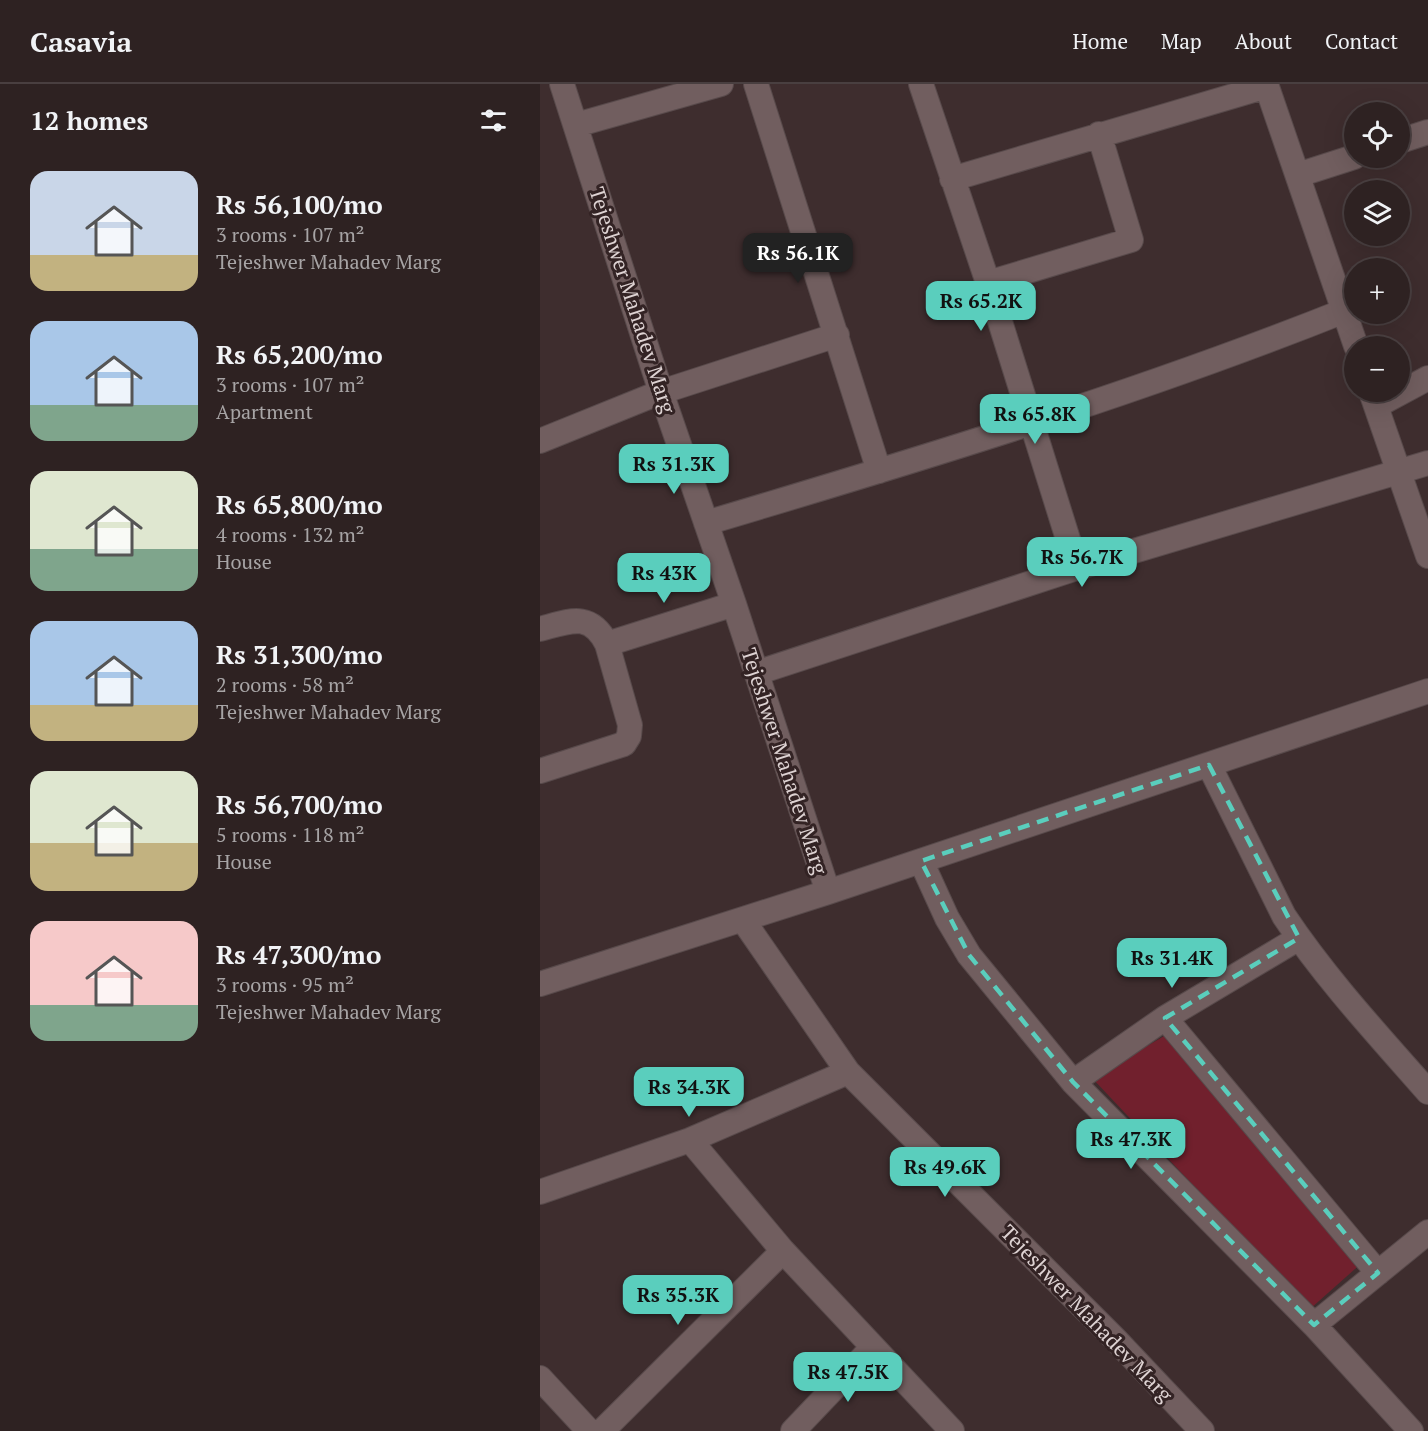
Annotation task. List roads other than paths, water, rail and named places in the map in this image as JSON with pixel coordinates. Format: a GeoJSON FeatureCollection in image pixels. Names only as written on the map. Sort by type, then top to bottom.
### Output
{"type":"FeatureCollection","features":[{"type":"Feature","properties":{"kind":"street","name":"Tejeshwer Mahadev Marg"},"geometry":{"type":"LineString","coordinates":[[562,84],[828,892]]}},
{"type":"Feature","properties":{"kind":"street"},"geometry":{"type":"LineString","coordinates":[[576,124],[721,84]]}},
{"type":"Feature","properties":{"kind":"street"},"geometry":{"type":"LineString","coordinates":[[756,84],[879,471]]}},
{"type":"Feature","properties":{"kind":"street"},"geometry":{"type":"LineString","coordinates":[[921,84],[988,283],[1077,568]]}},
{"type":"Feature","properties":{"kind":"street"},"geometry":{"type":"LineString","coordinates":[[706,523],[1031,424],[1244,351],[1344,311],[1266,85],[952,179]]}},
{"type":"Feature","properties":{"kind":"street"},"geometry":{"type":"LineString","coordinates":[[1410,138],[1428,132]]}},
{"type":"Feature","properties":{"kind":"street"},"geometry":{"type":"LineString","coordinates":[[988,283],[1131,240],[1099,134]]}},
{"type":"Feature","properties":{"kind":"street"},"geometry":{"type":"LineString","coordinates":[[1298,175],[1344,159]]}},
{"type":"Feature","properties":{"kind":"street"},"geometry":{"type":"LineString","coordinates":[[540,441],[662,392],[837,335]]}},
{"type":"Feature","properties":{"kind":"street"},"geometry":{"type":"LineString","coordinates":[[1410,385],[1428,378]]}},
{"type":"Feature","properties":{"kind":"street"},"geometry":{"type":"LineString","coordinates":[[1374,402],[1428,556]]}},
{"type":"Feature","properties":{"kind":"street"},"geometry":{"type":"LineString","coordinates":[[756,673],[1077,568],[1428,463]]}},
{"type":"Feature","properties":{"kind":"street"},"geometry":{"type":"LineString","coordinates":[[607,644],[734,604]]}},
{"type":"Feature","properties":{"kind":"street"},"geometry":{"type":"LineString","coordinates":[[540,629],[581,620],[592,625],[601,633],[607,644],[630,725],[629,736],[624,744],[540,771]]}},
{"type":"Feature","properties":{"kind":"street"},"geometry":{"type":"LineString","coordinates":[[540,984],[828,892],[1428,691]]}},
{"type":"Feature","properties":{"kind":"street"},"geometry":{"type":"LineString","coordinates":[[1209,765],[1284,916],[1316,963],[1428,1092]]}},
{"type":"Feature","properties":{"kind":"street"},"geometry":{"type":"LineString","coordinates":[[921,861],[947,918],[969,955],[1073,1082],[1314,1324],[1411,1431]]}},
{"type":"Feature","properties":{"kind":"street","name":"Tejeshwer Mahadev Marg"},"geometry":{"type":"LineString","coordinates":[[743,920],[849,1072],[1116,1340],[1202,1431]]}},
{"type":"Feature","properties":{"kind":"street"},"geometry":{"type":"LineString","coordinates":[[1073,1082],[1165,1018],[1299,938]]}},
{"type":"Feature","properties":{"kind":"street"},"geometry":{"type":"LineString","coordinates":[[1165,1018],[1378,1272]]}},
{"type":"Feature","properties":{"kind":"street"},"geometry":{"type":"LineString","coordinates":[[540,1192],[690,1140],[849,1072]]}},
{"type":"Feature","properties":{"kind":"street"},"geometry":{"type":"LineString","coordinates":[[690,1140],[783,1251],[952,1431]]}},
{"type":"Feature","properties":{"kind":"street"},"geometry":{"type":"LineString","coordinates":[[1314,1324],[1428,1232]]}},
{"type":"Feature","properties":{"kind":"street"},"geometry":{"type":"LineString","coordinates":[[602,1431],[783,1251]]}},
{"type":"Feature","properties":{"kind":"street"},"geometry":{"type":"LineString","coordinates":[[793,1431],[873,1347]]}},
{"type":"Feature","properties":{"kind":"street"},"geometry":{"type":"LineString","coordinates":[[540,1378],[589,1431]]}}]}
